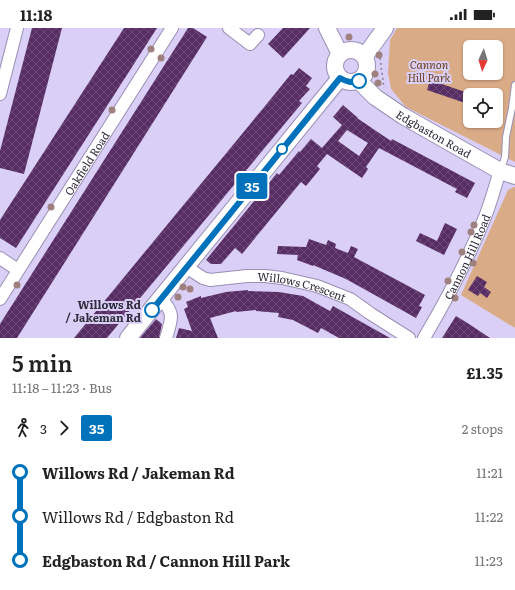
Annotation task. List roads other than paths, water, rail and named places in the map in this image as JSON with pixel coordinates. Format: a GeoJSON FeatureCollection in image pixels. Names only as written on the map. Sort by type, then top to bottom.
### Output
{"type":"FeatureCollection","features":[{"type":"Feature","properties":{"kind":"street"},"geometry":{"type":"LineString","coordinates":[[0,94],[17,28]]}},
{"type":"Feature","properties":{"kind":"street","name":"Oakfield Road"},"geometry":{"type":"LineString","coordinates":[[0,298],[172,28]]}},
{"type":"Feature","properties":{"kind":"street"},"geometry":{"type":"LineString","coordinates":[[229,28],[250,44],[258,35]]}},
{"type":"Feature","properties":{"kind":"street"},"geometry":{"type":"LineString","coordinates":[[327,28],[340,54]]}},
{"type":"Feature","properties":{"kind":"street"},"geometry":{"type":"LineString","coordinates":[[372,57],[357,50],[345,51],[336,59],[335,64],[337,74],[346,82],[351,83],[359,81],[367,73],[368,66],[385,28]]}},
{"type":"Feature","properties":{"kind":"street"},"geometry":{"type":"LineString","coordinates":[[128,338],[340,78]]}},
{"type":"Feature","properties":{"kind":"street","name":"Edgbaston Road"},"geometry":{"type":"LineString","coordinates":[[359,81],[375,97],[403,116],[508,173]]}},
{"type":"Feature","properties":{"kind":"street","name":"Cannon Hill Road"},"geometry":{"type":"LineString","coordinates":[[424,338],[449,297],[485,217],[508,173]]}},
{"type":"Feature","properties":{"kind":"street"},"geometry":{"type":"LineString","coordinates":[[0,258],[18,270]]}},
{"type":"Feature","properties":{"kind":"street","name":"Willows Crescent"},"geometry":{"type":"LineString","coordinates":[[186,266],[203,278],[210,280],[247,276],[265,276],[282,278],[317,286],[350,299],[409,338]]}},
{"type":"Feature","properties":{"kind":"street"},"geometry":{"type":"LineString","coordinates":[[161,299],[168,307],[171,316],[166,338]]}},
{"type":"Feature","properties":{"kind":"lane"},"geometry":{"type":"LineString","coordinates":[[508,173],[505,157],[506,137],[515,84]]}},
{"type":"Feature","properties":{"kind":"place","name":"Willows Rd / Jakeman Rd"},"geometry":{"type":"Point","coordinates":[152,310]}},
{"type":"Feature","properties":{"kind":"park label","name":"Cannon Hill Park"},"geometry":{"type":"Point","coordinates":[429,70]}}]}
